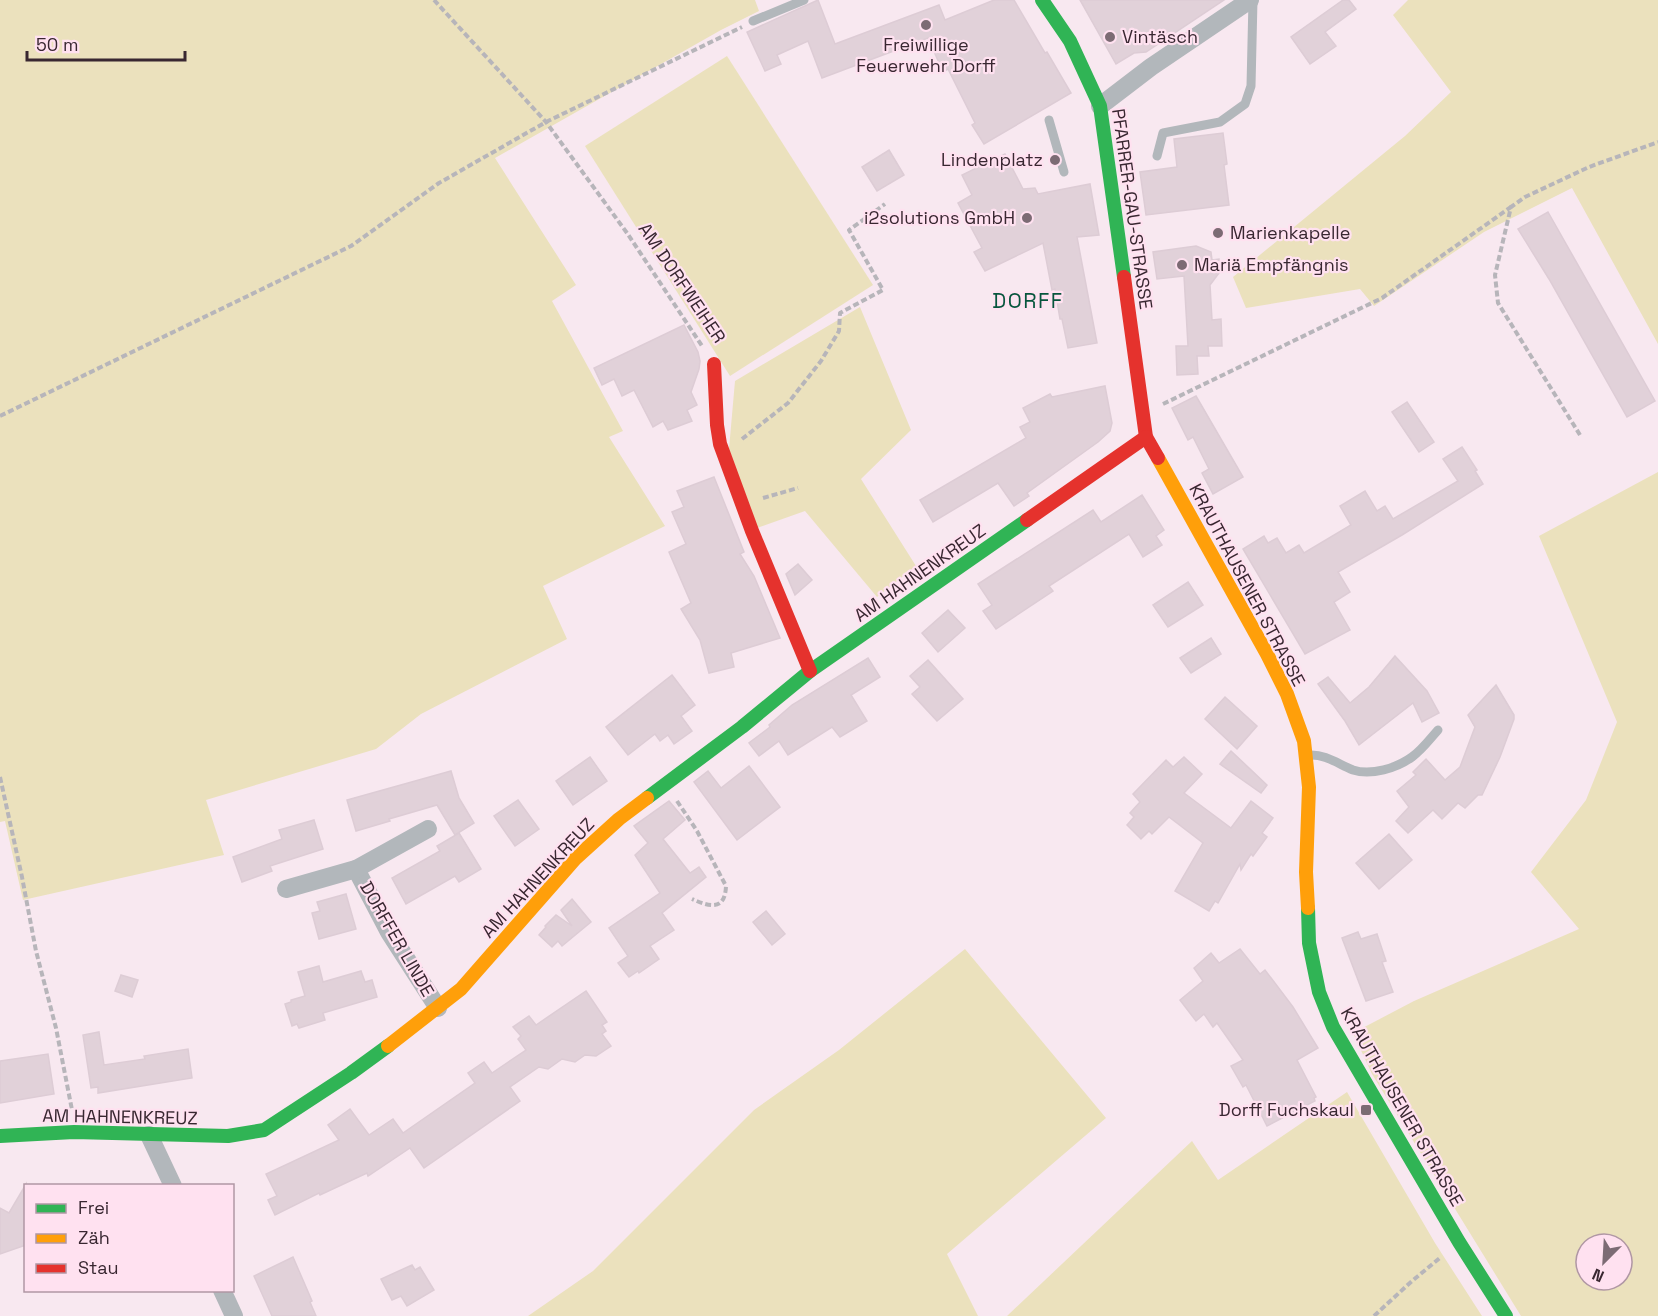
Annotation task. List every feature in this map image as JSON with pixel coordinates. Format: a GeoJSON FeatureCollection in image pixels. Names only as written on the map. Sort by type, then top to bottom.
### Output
{"type":"FeatureCollection","features":[{"type":"Feature","properties":{"kind":"street","name":"PFARRER-GAU-STRASSE"},"geometry":{"type":"LineString","coordinates":[[1041,0],[1070,41],[1100,106],[1146,436]]}},
{"type":"Feature","properties":{"kind":"street"},"geometry":{"type":"LineString","coordinates":[[1100,106],[1150,67],[1251,0]]}},
{"type":"Feature","properties":{"kind":"street","name":"AM DORFWEIHER"},"geometry":{"type":"LineString","coordinates":[[714,364],[720,444],[752,531],[810,671]]}},
{"type":"Feature","properties":{"kind":"street","name":"AM HAHNENKREUZ"},"geometry":{"type":"LineString","coordinates":[[0,1136],[114,1132],[228,1137],[264,1130],[351,1073],[438,1008],[468,981],[576,858],[619,819],[742,727],[810,671],[1146,436]]}},
{"type":"Feature","properties":{"kind":"street","name":"KRAUTHAUSENER STRASSE"},"geometry":{"type":"LineString","coordinates":[[1146,436],[1267,654],[1287,694],[1304,741],[1309,787],[1306,872],[1309,943],[1319,992],[1337,1035],[1459,1242],[1506,1316]]}},
{"type":"Feature","properties":{"kind":"street","name":"DORFFER LINDE"},"geometry":{"type":"LineString","coordinates":[[286,889],[356,869],[428,829]]}},
{"type":"Feature","properties":{"kind":"street","name":"DORFFER LINDE"},"geometry":{"type":"LineString","coordinates":[[356,869],[389,932],[438,1008]]}},
{"type":"Feature","properties":{"kind":"street"},"geometry":{"type":"LineString","coordinates":[[149,1135],[172,1184]]}},
{"type":"Feature","properties":{"kind":"street"},"geometry":{"type":"LineString","coordinates":[[223,1292],[234,1316]]}},
{"type":"Feature","properties":{"kind":"lane"},"geometry":{"type":"LineString","coordinates":[[753,21],[804,0]]}},
{"type":"Feature","properties":{"kind":"lane"},"geometry":{"type":"LineString","coordinates":[[1157,156],[1163,133],[1220,122],[1245,104],[1251,86],[1251,0]]}},
{"type":"Feature","properties":{"kind":"lane"},"geometry":{"type":"LineString","coordinates":[[1049,120],[1064,172]]}},
{"type":"Feature","properties":{"kind":"lane"},"geometry":{"type":"LineString","coordinates":[[1306,754],[1318,754],[1356,771],[1382,770],[1414,756],[1438,730]]}},
{"type":"Feature","properties":{"kind":"path","name":"AM DORFWEIHER"},"geometry":{"type":"LineString","coordinates":[[434,0],[546,122],[627,233],[714,364]]}},
{"type":"Feature","properties":{"kind":"path"},"geometry":{"type":"LineString","coordinates":[[0,416],[351,246],[439,183],[546,122],[753,21]]}},
{"type":"Feature","properties":{"kind":"path"},"geometry":{"type":"LineString","coordinates":[[1142,412],[1166,403],[1382,298],[1525,197],[1589,167],[1658,142]]}},
{"type":"Feature","properties":{"kind":"path"},"geometry":{"type":"LineString","coordinates":[[738,442],[788,403],[821,361],[839,331],[840,313],[883,290],[849,230],[885,204]]}},
{"type":"Feature","properties":{"kind":"path"},"geometry":{"type":"LineString","coordinates":[[1511,207],[1496,276],[1498,303],[1580,435]]}},
{"type":"Feature","properties":{"kind":"path"},"geometry":{"type":"LineString","coordinates":[[758,499],[798,488]]}},
{"type":"Feature","properties":{"kind":"path"},"geometry":{"type":"LineString","coordinates":[[0,777],[36,951],[56,1028],[74,1132]]}},
{"type":"Feature","properties":{"kind":"path"},"geometry":{"type":"LineString","coordinates":[[665,784],[697,831],[726,886],[726,894],[722,902],[714,906],[692,899]]}},
{"type":"Feature","properties":{"kind":"path"},"geometry":{"type":"LineString","coordinates":[[1374,1316],[1449,1251]]}},
{"type":"Feature","properties":{"kind":"shaded area"},"geometry":{"type":"Polygon","coordinates":[[[0,0],[755,0],[759,11],[721,30],[495,158],[576,285],[552,301],[623,431],[609,437],[665,526],[543,586],[567,639],[421,714],[376,749],[206,800],[224,855],[23,900],[5,821],[0,822],[0,0]]]}},
{"type":"Feature","properties":{"kind":"shaded area"},"geometry":{"type":"Polygon","coordinates":[[[1408,0],[1658,0],[1658,344],[1572,188],[1484,232],[1374,306],[1360,289],[1246,308],[1233,277],[1405,136],[1451,92],[1393,15],[1408,0]]]}},
{"type":"Feature","properties":{"kind":"shaded area"},"geometry":{"type":"Polygon","coordinates":[[[727,56],[873,285],[730,376],[585,146],[727,56]]]}},
{"type":"Feature","properties":{"kind":"shaded area"},"geometry":{"type":"Polygon","coordinates":[[[860,307],[911,430],[861,479],[916,566],[877,597],[805,511],[757,528],[729,449],[735,381],[860,307]]]}},
{"type":"Feature","properties":{"kind":"shaded area"},"geometry":{"type":"Polygon","coordinates":[[[1658,472],[1658,1316],[1521,1316],[1372,1074],[1353,1033],[1414,1001],[1579,929],[1531,872],[1586,800],[1617,722],[1539,536],[1658,472]]]}},
{"type":"Feature","properties":{"kind":"shaded area"},"geometry":{"type":"Polygon","coordinates":[[[965,949],[1106,1118],[947,1254],[978,1316],[528,1316],[593,1271],[754,1110],[839,1050],[965,949]]]}},
{"type":"Feature","properties":{"kind":"shaded area"},"geometry":{"type":"Polygon","coordinates":[[[1347,1092],[1435,1243],[1482,1316],[1007,1316],[1192,1141],[1218,1180],[1347,1092]]]}},
{"type":"Feature","properties":{"kind":"building"},"geometry":{"type":"Polygon","coordinates":[[[818,0],[835,44],[939,5],[945,20],[994,0],[1014,0],[1071,93],[984,144],[972,125],[975,123],[948,69],[943,72],[928,38],[822,78],[808,41],[777,55],[781,64],[765,71],[747,32],[818,0]]]}},
{"type":"Feature","properties":{"kind":"building"},"geometry":{"type":"Polygon","coordinates":[[[1080,0],[1224,0],[1146,52],[1134,53],[1116,64],[1080,0]]]}},
{"type":"Feature","properties":{"kind":"building"},"geometry":{"type":"Polygon","coordinates":[[[1343,0],[1349,0],[1356,9],[1325,32],[1336,46],[1310,64],[1291,37],[1343,0]]]}},
{"type":"Feature","properties":{"kind":"building"},"geometry":{"type":"Polygon","coordinates":[[[1223,133],[1229,205],[1146,215],[1140,172],[1177,167],[1174,139],[1223,133]]]}},
{"type":"Feature","properties":{"kind":"building"},"geometry":{"type":"Polygon","coordinates":[[[889,150],[904,175],[877,191],[862,167],[889,150]]]}},
{"type":"Feature","properties":{"kind":"building"},"geometry":{"type":"Polygon","coordinates":[[[1005,154],[1023,189],[1035,188],[1038,194],[1090,184],[1099,235],[1077,237],[1097,343],[1068,348],[1055,289],[1052,290],[1043,243],[985,271],[974,252],[982,248],[958,203],[972,195],[962,175],[1005,154]]]}},
{"type":"Feature","properties":{"kind":"building"},"geometry":{"type":"Polygon","coordinates":[[[1548,212],[1655,401],[1627,417],[1518,229],[1548,212]]]}},
{"type":"Feature","properties":{"kind":"building"},"geometry":{"type":"Polygon","coordinates":[[[1196,246],[1211,252],[1212,260],[1219,259],[1219,273],[1210,285],[1212,320],[1221,319],[1222,346],[1208,346],[1209,356],[1197,356],[1198,374],[1177,375],[1176,346],[1188,346],[1184,276],[1157,279],[1153,252],[1196,246]]]}},
{"type":"Feature","properties":{"kind":"building"},"geometry":{"type":"Polygon","coordinates":[[[684,325],[698,352],[700,361],[691,392],[697,405],[687,410],[692,421],[668,430],[663,421],[653,427],[634,390],[622,396],[614,379],[602,385],[594,368],[684,325]]]}},
{"type":"Feature","properties":{"kind":"building"},"geometry":{"type":"Polygon","coordinates":[[[1105,386],[1112,423],[1110,431],[1098,442],[1027,493],[1029,496],[1014,506],[998,483],[933,522],[920,500],[1026,438],[1020,427],[1030,422],[1023,408],[1050,394],[1052,397],[1105,386]]]}},
{"type":"Feature","properties":{"kind":"building"},"geometry":{"type":"Polygon","coordinates":[[[1196,396],[1243,477],[1213,494],[1202,473],[1209,469],[1193,437],[1188,440],[1172,408],[1196,396]]]}},
{"type":"Feature","properties":{"kind":"building"},"geometry":{"type":"Polygon","coordinates":[[[1407,402],[1434,442],[1419,452],[1392,412],[1407,402]]]}},
{"type":"Feature","properties":{"kind":"building"},"geometry":{"type":"Polygon","coordinates":[[[1462,447],[1483,484],[1338,572],[1350,592],[1334,602],[1350,630],[1305,654],[1243,549],[1264,536],[1268,543],[1277,538],[1286,553],[1299,545],[1304,553],[1351,525],[1340,506],[1365,491],[1377,511],[1385,506],[1393,519],[1458,481],[1443,459],[1462,447]]]}},
{"type":"Feature","properties":{"kind":"building"},"geometry":{"type":"Polygon","coordinates":[[[714,477],[744,552],[740,554],[754,576],[780,638],[731,653],[734,667],[709,673],[700,640],[681,609],[691,603],[669,552],[686,544],[672,512],[684,507],[677,491],[714,477]]]}},
{"type":"Feature","properties":{"kind":"building"},"geometry":{"type":"Polygon","coordinates":[[[1142,495],[1164,530],[1156,536],[1162,545],[1143,557],[1129,534],[1049,586],[1053,591],[996,629],[983,611],[992,605],[978,584],[1093,510],[1101,522],[1142,495]]]}},
{"type":"Feature","properties":{"kind":"building"},"geometry":{"type":"Polygon","coordinates":[[[798,564],[812,580],[795,595],[786,574],[798,564]]]}},
{"type":"Feature","properties":{"kind":"building"},"geometry":{"type":"Polygon","coordinates":[[[1188,582],[1203,605],[1168,627],[1153,605],[1188,582]]]}},
{"type":"Feature","properties":{"kind":"building"},"geometry":{"type":"Polygon","coordinates":[[[948,610],[965,628],[938,652],[922,633],[948,610]]]}},
{"type":"Feature","properties":{"kind":"building"},"geometry":{"type":"Polygon","coordinates":[[[1211,638],[1221,654],[1191,673],[1180,658],[1211,638]]]}},
{"type":"Feature","properties":{"kind":"building"},"geometry":{"type":"Polygon","coordinates":[[[1395,656],[1427,691],[1439,713],[1422,722],[1413,703],[1359,745],[1318,684],[1328,677],[1350,703],[1369,687],[1395,656]]]}},
{"type":"Feature","properties":{"kind":"building"},"geometry":{"type":"Polygon","coordinates":[[[868,658],[880,677],[851,695],[867,721],[840,737],[832,727],[788,755],[779,741],[759,756],[749,743],[770,727],[769,725],[792,705],[868,658]]]}},
{"type":"Feature","properties":{"kind":"building"},"geometry":{"type":"Polygon","coordinates":[[[928,660],[963,699],[937,721],[912,694],[920,687],[910,676],[928,660]]]}},
{"type":"Feature","properties":{"kind":"building"},"geometry":{"type":"Polygon","coordinates":[[[672,675],[695,705],[681,716],[692,731],[674,744],[668,735],[660,741],[655,734],[628,755],[606,727],[672,675]]]}},
{"type":"Feature","properties":{"kind":"building"},"geometry":{"type":"Polygon","coordinates":[[[1496,685],[1514,715],[1514,719],[1500,757],[1482,795],[1478,795],[1465,808],[1458,803],[1442,819],[1433,810],[1408,833],[1396,821],[1409,807],[1397,791],[1416,775],[1413,772],[1426,759],[1445,780],[1460,767],[1475,727],[1468,715],[1496,685]]]}},
{"type":"Feature","properties":{"kind":"building"},"geometry":{"type":"Polygon","coordinates":[[[1225,697],[1257,726],[1237,749],[1205,719],[1225,697]]]}},
{"type":"Feature","properties":{"kind":"building"},"geometry":{"type":"Polygon","coordinates":[[[1231,751],[1267,785],[1261,793],[1220,764],[1231,751]]]}},
{"type":"Feature","properties":{"kind":"building"},"geometry":{"type":"Polygon","coordinates":[[[590,757],[607,781],[573,805],[556,781],[590,757]]]}},
{"type":"Feature","properties":{"kind":"building"},"geometry":{"type":"Polygon","coordinates":[[[1184,757],[1202,774],[1184,793],[1231,828],[1251,801],[1273,818],[1262,833],[1267,837],[1253,856],[1251,854],[1241,870],[1240,864],[1218,903],[1215,901],[1209,911],[1175,891],[1203,843],[1169,817],[1152,834],[1149,831],[1141,839],[1127,825],[1134,817],[1130,813],[1140,802],[1133,794],[1166,760],[1173,767],[1184,757]]]}},
{"type":"Feature","properties":{"kind":"building"},"geometry":{"type":"Polygon","coordinates":[[[749,766],[780,807],[737,840],[694,782],[708,771],[721,788],[749,766]]]}},
{"type":"Feature","properties":{"kind":"building"},"geometry":{"type":"Polygon","coordinates":[[[451,771],[459,798],[474,823],[455,835],[437,805],[356,831],[347,800],[451,771]]]}},
{"type":"Feature","properties":{"kind":"building"},"geometry":{"type":"Polygon","coordinates":[[[518,800],[539,829],[515,846],[494,816],[518,800]]]}},
{"type":"Feature","properties":{"kind":"building"},"geometry":{"type":"Polygon","coordinates":[[[669,801],[685,820],[663,839],[690,873],[699,867],[706,877],[662,913],[674,930],[650,946],[659,959],[629,977],[618,963],[628,956],[609,928],[660,893],[635,855],[648,843],[634,826],[669,801]]]}},
{"type":"Feature","properties":{"kind":"building"},"geometry":{"type":"Polygon","coordinates":[[[314,820],[323,849],[270,866],[272,871],[242,882],[233,857],[282,839],[279,830],[314,820]]]}},
{"type":"Feature","properties":{"kind":"building"},"geometry":{"type":"Polygon","coordinates":[[[459,833],[481,869],[459,882],[455,876],[406,904],[392,878],[440,851],[437,846],[459,833]]]}},
{"type":"Feature","properties":{"kind":"building"},"geometry":{"type":"Polygon","coordinates":[[[1389,834],[1412,860],[1379,889],[1356,863],[1389,834]]]}},
{"type":"Feature","properties":{"kind":"building"},"geometry":{"type":"Polygon","coordinates":[[[346,894],[356,929],[319,939],[312,913],[320,911],[317,902],[346,894]]]}},
{"type":"Feature","properties":{"kind":"building"},"geometry":{"type":"Polygon","coordinates":[[[572,899],[591,922],[562,946],[558,941],[552,947],[539,935],[556,915],[572,926],[561,910],[572,899]]]}},
{"type":"Feature","properties":{"kind":"building"},"geometry":{"type":"Polygon","coordinates":[[[766,911],[785,934],[772,945],[753,922],[766,911]]]}},
{"type":"Feature","properties":{"kind":"building"},"geometry":{"type":"Polygon","coordinates":[[[1358,932],[1361,939],[1377,934],[1386,961],[1382,962],[1393,992],[1366,1001],[1342,938],[1358,932]]]}},
{"type":"Feature","properties":{"kind":"building"},"geometry":{"type":"Polygon","coordinates":[[[1240,949],[1260,974],[1265,970],[1293,1007],[1318,1048],[1297,1060],[1316,1097],[1315,1101],[1267,1126],[1246,1085],[1243,1087],[1231,1066],[1243,1060],[1217,1023],[1213,1027],[1204,1014],[1196,1021],[1180,1000],[1203,981],[1194,968],[1211,953],[1219,963],[1240,949]]]}},
{"type":"Feature","properties":{"kind":"building"},"geometry":{"type":"Polygon","coordinates":[[[319,966],[323,982],[361,971],[365,982],[372,980],[377,997],[323,1013],[325,1020],[299,1028],[297,1024],[292,1026],[285,1004],[305,996],[298,972],[319,966]]]}},
{"type":"Feature","properties":{"kind":"building"},"geometry":{"type":"Polygon","coordinates":[[[121,975],[138,980],[132,997],[115,991],[121,975]]]}},
{"type":"Feature","properties":{"kind":"building"},"geometry":{"type":"Polygon","coordinates":[[[586,991],[607,1022],[602,1025],[606,1031],[602,1034],[611,1046],[596,1056],[585,1055],[575,1062],[562,1059],[548,1069],[539,1067],[510,1087],[520,1101],[424,1168],[410,1148],[368,1176],[367,1173],[320,1195],[319,1193],[275,1215],[268,1200],[277,1196],[266,1174],[339,1140],[328,1125],[350,1109],[369,1135],[393,1119],[403,1133],[475,1083],[468,1073],[484,1062],[492,1073],[526,1050],[518,1039],[521,1036],[513,1027],[529,1016],[536,1025],[586,991]]]}},
{"type":"Feature","properties":{"kind":"building"},"geometry":{"type":"Polygon","coordinates":[[[99,1032],[104,1065],[188,1049],[192,1078],[98,1093],[98,1087],[91,1088],[83,1035],[99,1032]]]}},
{"type":"Feature","properties":{"kind":"building"},"geometry":{"type":"Polygon","coordinates":[[[48,1054],[54,1094],[0,1103],[0,1061],[48,1054]]]}},
{"type":"Feature","properties":{"kind":"building"},"geometry":{"type":"Polygon","coordinates":[[[24,1187],[24,1246],[0,1254],[0,1208],[9,1213],[24,1187]]]}},
{"type":"Feature","properties":{"kind":"building"},"geometry":{"type":"Polygon","coordinates":[[[293,1257],[316,1316],[272,1316],[254,1276],[293,1257]]]}},
{"type":"Feature","properties":{"kind":"building"},"geometry":{"type":"Polygon","coordinates":[[[412,1265],[415,1270],[420,1267],[434,1290],[407,1306],[401,1296],[392,1300],[381,1279],[412,1265]]]}},
{"type":"Feature","properties":{"kind":"traffic: fast"},"geometry":{"type":"LineString","coordinates":[[1042,0],[1070,41],[1100,106],[1124,277]]}},
{"type":"Feature","properties":{"kind":"traffic: fast"},"geometry":{"type":"LineString","coordinates":[[647,798],[742,727],[810,671],[1027,520]]}},
{"type":"Feature","properties":{"kind":"traffic: fast"},"geometry":{"type":"LineString","coordinates":[[1308,908],[1309,943],[1319,992],[1333,1027],[1459,1242],[1506,1316]]}},
{"type":"Feature","properties":{"kind":"traffic: fast"},"geometry":{"type":"LineString","coordinates":[[0,1136],[74,1132],[228,1136],[264,1130],[388,1046]]}},
{"type":"Feature","properties":{"kind":"traffic: slow"},"geometry":{"type":"LineString","coordinates":[[1158,458],[1267,654],[1287,694],[1304,741],[1309,787],[1306,872],[1308,908]]}},
{"type":"Feature","properties":{"kind":"traffic: slow"},"geometry":{"type":"LineString","coordinates":[[388,1046],[461,989],[576,858],[619,819],[647,798]]}},
{"type":"Feature","properties":{"kind":"traffic: jam"},"geometry":{"type":"LineString","coordinates":[[1124,277],[1146,437],[1158,458]]}},
{"type":"Feature","properties":{"kind":"traffic: jam"},"geometry":{"type":"LineString","coordinates":[[714,364],[720,444],[752,531],[810,671]]}},
{"type":"Feature","properties":{"kind":"traffic: jam"},"geometry":{"type":"LineString","coordinates":[[1027,520],[1146,437]]}},
{"type":"Feature","properties":{"kind":"place","name":"Freiwillige Feuerwehr Dorff"},"geometry":{"type":"Point","coordinates":[926,25]}},
{"type":"Feature","properties":{"kind":"place","name":"Vintäsch"},"geometry":{"type":"Point","coordinates":[1110,37]}},
{"type":"Feature","properties":{"kind":"place","name":"Lindenplatz"},"geometry":{"type":"Point","coordinates":[1055,160]}},
{"type":"Feature","properties":{"kind":"place","name":"i2solutions GmbH"},"geometry":{"type":"Point","coordinates":[1027,218]}},
{"type":"Feature","properties":{"kind":"place","name":"Marienkapelle"},"geometry":{"type":"Point","coordinates":[1218,233]}},
{"type":"Feature","properties":{"kind":"place","name":"Mariä Empfängnis"},"geometry":{"type":"Point","coordinates":[1182,265]}},
{"type":"Feature","properties":{"kind":"place","name":"Dorff Fuchskaul"},"geometry":{"type":"Point","coordinates":[1366,1110]}},
{"type":"Feature","properties":{"kind":"district","name":"DORFF"},"geometry":{"type":"Point","coordinates":[1028,301]}}]}
